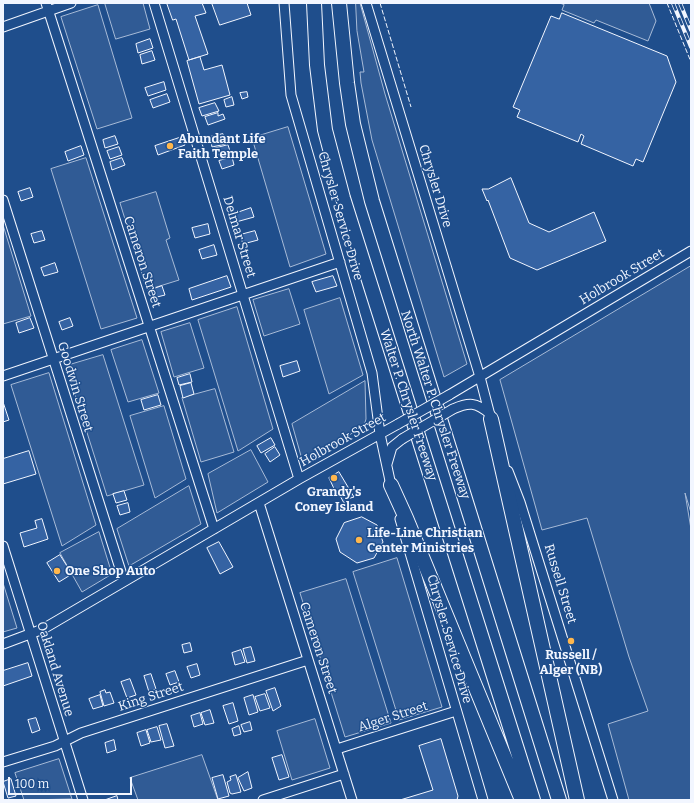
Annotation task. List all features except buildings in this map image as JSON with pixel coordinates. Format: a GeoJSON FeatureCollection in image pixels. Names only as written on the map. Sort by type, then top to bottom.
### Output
{"type":"FeatureCollection","features":[{"type":"Feature","properties":{"kind":"highway","name":"Walter P. Chrysler Freeway"},"geometry":{"type":"LineString","coordinates":[[314,3],[317,65],[325,130],[329,145],[348,213],[532,800]]}},
{"type":"Feature","properties":{"kind":"highway","name":"North Walter P. Chrysler Freeway"},"geometry":{"type":"LineString","coordinates":[[339,3],[346,77],[353,124],[372,201],[559,800]]}},
{"type":"Feature","properties":{"kind":"highway"},"geometry":{"type":"LineString","coordinates":[[490,416],[577,800]]}},
{"type":"Feature","properties":{"kind":"highway"},"geometry":{"type":"LineString","coordinates":[[390,483],[406,518],[522,800]]}},
{"type":"Feature","properties":{"kind":"street"},"geometry":{"type":"LineString","coordinates":[[3,27],[47,7],[71,3]]}},
{"type":"Feature","properties":{"kind":"street","name":"Delmar Street"},"geometry":{"type":"LineString","coordinates":[[154,3],[299,479]]}},
{"type":"Feature","properties":{"kind":"street","name":"Chrysler Service Drive"},"geometry":{"type":"LineString","coordinates":[[284,3],[291,95],[372,373],[380,434],[390,483],[483,800]]}},
{"type":"Feature","properties":{"kind":"street","name":"Chrysler Drive"},"geometry":{"type":"LineString","coordinates":[[366,3],[480,377]]}},
{"type":"Feature","properties":{"kind":"street","name":"Cameron Street"},"geometry":{"type":"LineString","coordinates":[[47,7],[214,530]]}},
{"type":"Feature","properties":{"kind":"street","name":"Goodwin Street"},"geometry":{"type":"LineString","coordinates":[[3,200],[124,581]]}},
{"type":"Feature","properties":{"kind":"street","name":"Holbrook Street"},"geometry":{"type":"LineString","coordinates":[[3,644],[31,635],[214,530],[299,479],[450,395],[691,251]]}},
{"type":"Feature","properties":{"kind":"street"},"geometry":{"type":"LineString","coordinates":[[3,376],[340,262]]}},
{"type":"Feature","properties":{"kind":"street","name":"Russell Street"},"geometry":{"type":"LineString","coordinates":[[480,377],[504,461],[520,502],[613,800]]}},
{"type":"Feature","properties":{"kind":"street"},"geometry":{"type":"LineString","coordinates":[[387,468],[392,448],[402,439],[453,409],[469,404],[480,406],[490,416]]}},
{"type":"Feature","properties":{"kind":"street","name":"Cameron Street"},"geometry":{"type":"LineString","coordinates":[[259,503],[352,800]]}},
{"type":"Feature","properties":{"kind":"street","name":"Oakland Avenue"},"geometry":{"type":"LineString","coordinates":[[3,546],[83,800]]}},
{"type":"Feature","properties":{"kind":"street","name":"King Street"},"geometry":{"type":"LineString","coordinates":[[3,762],[55,746],[64,740],[82,733],[308,660]]}},
{"type":"Feature","properties":{"kind":"street","name":"Alger Street"},"geometry":{"type":"LineString","coordinates":[[337,749],[456,711]]}},
{"type":"Feature","properties":{"kind":"street"},"geometry":{"type":"LineString","coordinates":[[263,800],[344,774]]}},
{"type":"Feature","properties":{"kind":"shaded area"},"geometry":{"type":"Polygon","coordinates":[[[105,3],[143,3],[150,29],[116,39],[105,3]]]}},
{"type":"Feature","properties":{"kind":"shaded area"},"geometry":{"type":"Polygon","coordinates":[[[356,3],[360,3],[385,94],[467,364],[444,377],[372,140],[361,83],[360,72],[364,72],[357,31],[356,3]]]}},
{"type":"Feature","properties":{"kind":"shaded area"},"geometry":{"type":"Polygon","coordinates":[[[560,3],[649,3],[656,21],[648,41],[596,20],[594,23],[562,10],[564,5],[560,3]]]}},
{"type":"Feature","properties":{"kind":"shaded area"},"geometry":{"type":"Polygon","coordinates":[[[98,5],[132,118],[97,129],[61,17],[98,5]]]}},
{"type":"Feature","properties":{"kind":"shaded area"},"geometry":{"type":"Polygon","coordinates":[[[288,127],[326,254],[290,267],[252,138],[288,127]]]}},
{"type":"Feature","properties":{"kind":"shaded area"},"geometry":{"type":"Polygon","coordinates":[[[86,158],[137,318],[101,329],[51,169],[86,158]]]}},
{"type":"Feature","properties":{"kind":"shaded area"},"geometry":{"type":"Polygon","coordinates":[[[156,192],[170,238],[166,240],[179,280],[147,290],[120,203],[156,192]]]}},
{"type":"Feature","properties":{"kind":"shaded area"},"geometry":{"type":"Polygon","coordinates":[[[3,225],[31,316],[3,324],[3,225]]]}},
{"type":"Feature","properties":{"kind":"shaded area"},"geometry":{"type":"Polygon","coordinates":[[[691,266],[691,513],[685,493],[691,529],[691,800],[629,800],[608,724],[648,711],[629,657],[587,518],[542,530],[500,380],[691,266]]]}},
{"type":"Feature","properties":{"kind":"shaded area"},"geometry":{"type":"Polygon","coordinates":[[[289,289],[300,324],[264,336],[253,300],[289,289]]]}},
{"type":"Feature","properties":{"kind":"shaded area"},"geometry":{"type":"Polygon","coordinates":[[[340,298],[363,375],[329,394],[304,310],[340,298]]]}},
{"type":"Feature","properties":{"kind":"shaded area"},"geometry":{"type":"Polygon","coordinates":[[[237,307],[273,429],[238,451],[198,320],[237,307]]]}},
{"type":"Feature","properties":{"kind":"shaded area"},"geometry":{"type":"Polygon","coordinates":[[[190,323],[204,368],[174,377],[161,332],[190,323]]]}},
{"type":"Feature","properties":{"kind":"shaded area"},"geometry":{"type":"Polygon","coordinates":[[[142,340],[159,393],[128,402],[111,350],[142,340]]]}},
{"type":"Feature","properties":{"kind":"shaded area"},"geometry":{"type":"Polygon","coordinates":[[[103,355],[144,485],[107,496],[66,366],[103,355]]]}},
{"type":"Feature","properties":{"kind":"shaded area"},"geometry":{"type":"Polygon","coordinates":[[[49,373],[96,525],[62,546],[11,385],[49,373]]]}},
{"type":"Feature","properties":{"kind":"shaded area"},"geometry":{"type":"Polygon","coordinates":[[[365,381],[366,419],[364,426],[303,463],[292,424],[365,381]]]}},
{"type":"Feature","properties":{"kind":"shaded area"},"geometry":{"type":"Polygon","coordinates":[[[215,389],[234,452],[201,462],[182,398],[215,389]]]}},
{"type":"Feature","properties":{"kind":"shaded area"},"geometry":{"type":"Polygon","coordinates":[[[164,406],[186,479],[155,498],[130,416],[164,406]]]}},
{"type":"Feature","properties":{"kind":"shaded area"},"geometry":{"type":"Polygon","coordinates":[[[251,450],[268,482],[217,513],[208,474],[251,450]]]}},
{"type":"Feature","properties":{"kind":"shaded area"},"geometry":{"type":"Polygon","coordinates":[[[189,486],[201,524],[129,566],[117,529],[189,486]]]}},
{"type":"Feature","properties":{"kind":"shaded area"},"geometry":{"type":"Polygon","coordinates":[[[99,532],[112,574],[82,592],[60,553],[99,532]]]}},
{"type":"Feature","properties":{"kind":"shaded area"},"geometry":{"type":"Polygon","coordinates":[[[397,558],[442,707],[399,720],[353,572],[397,558]]]}},
{"type":"Feature","properties":{"kind":"shaded area"},"geometry":{"type":"Polygon","coordinates":[[[346,579],[391,723],[345,737],[300,593],[346,579]]]}},
{"type":"Feature","properties":{"kind":"shaded area"},"geometry":{"type":"Polygon","coordinates":[[[3,583],[17,628],[3,632],[3,583]]]}},
{"type":"Feature","properties":{"kind":"shaded area"},"geometry":{"type":"Polygon","coordinates":[[[315,719],[330,768],[292,780],[277,731],[315,719]]]}},
{"type":"Feature","properties":{"kind":"shaded area"},"geometry":{"type":"Polygon","coordinates":[[[202,755],[218,800],[138,800],[130,778],[202,755]]]}},
{"type":"Feature","properties":{"kind":"shaded area"},"geometry":{"type":"Polygon","coordinates":[[[59,759],[72,799],[24,800],[15,773],[59,759]]]}},
{"type":"Feature","properties":{"kind":"railway"},"geometry":{"type":"LineString","coordinates":[[673,3],[691,47]]}},
{"type":"Feature","properties":{"kind":"railway"},"geometry":{"type":"LineString","coordinates":[[680,3],[691,30]]}},
{"type":"Feature","properties":{"kind":"fence"},"geometry":{"type":"LineString","coordinates":[[380,3],[411,107]]}},
{"type":"Feature","properties":{"kind":"fence"},"geometry":{"type":"LineString","coordinates":[[667,3],[691,62]]}},
{"type":"Feature","properties":{"kind":"place","name":"Abundant Life Faith Temple"},"geometry":{"type":"Point","coordinates":[170,146]}},
{"type":"Feature","properties":{"kind":"place","name":"Grandy's Coney Island"},"geometry":{"type":"Point","coordinates":[334,478]}},
{"type":"Feature","properties":{"kind":"place","name":"Life-Line Christian Center Ministries"},"geometry":{"type":"Point","coordinates":[359,540]}},
{"type":"Feature","properties":{"kind":"place","name":"One Shop Auto"},"geometry":{"type":"Point","coordinates":[57,571]}},
{"type":"Feature","properties":{"kind":"place","name":"Russell / Alger (NB)"},"geometry":{"type":"Point","coordinates":[571,641]}}]}
